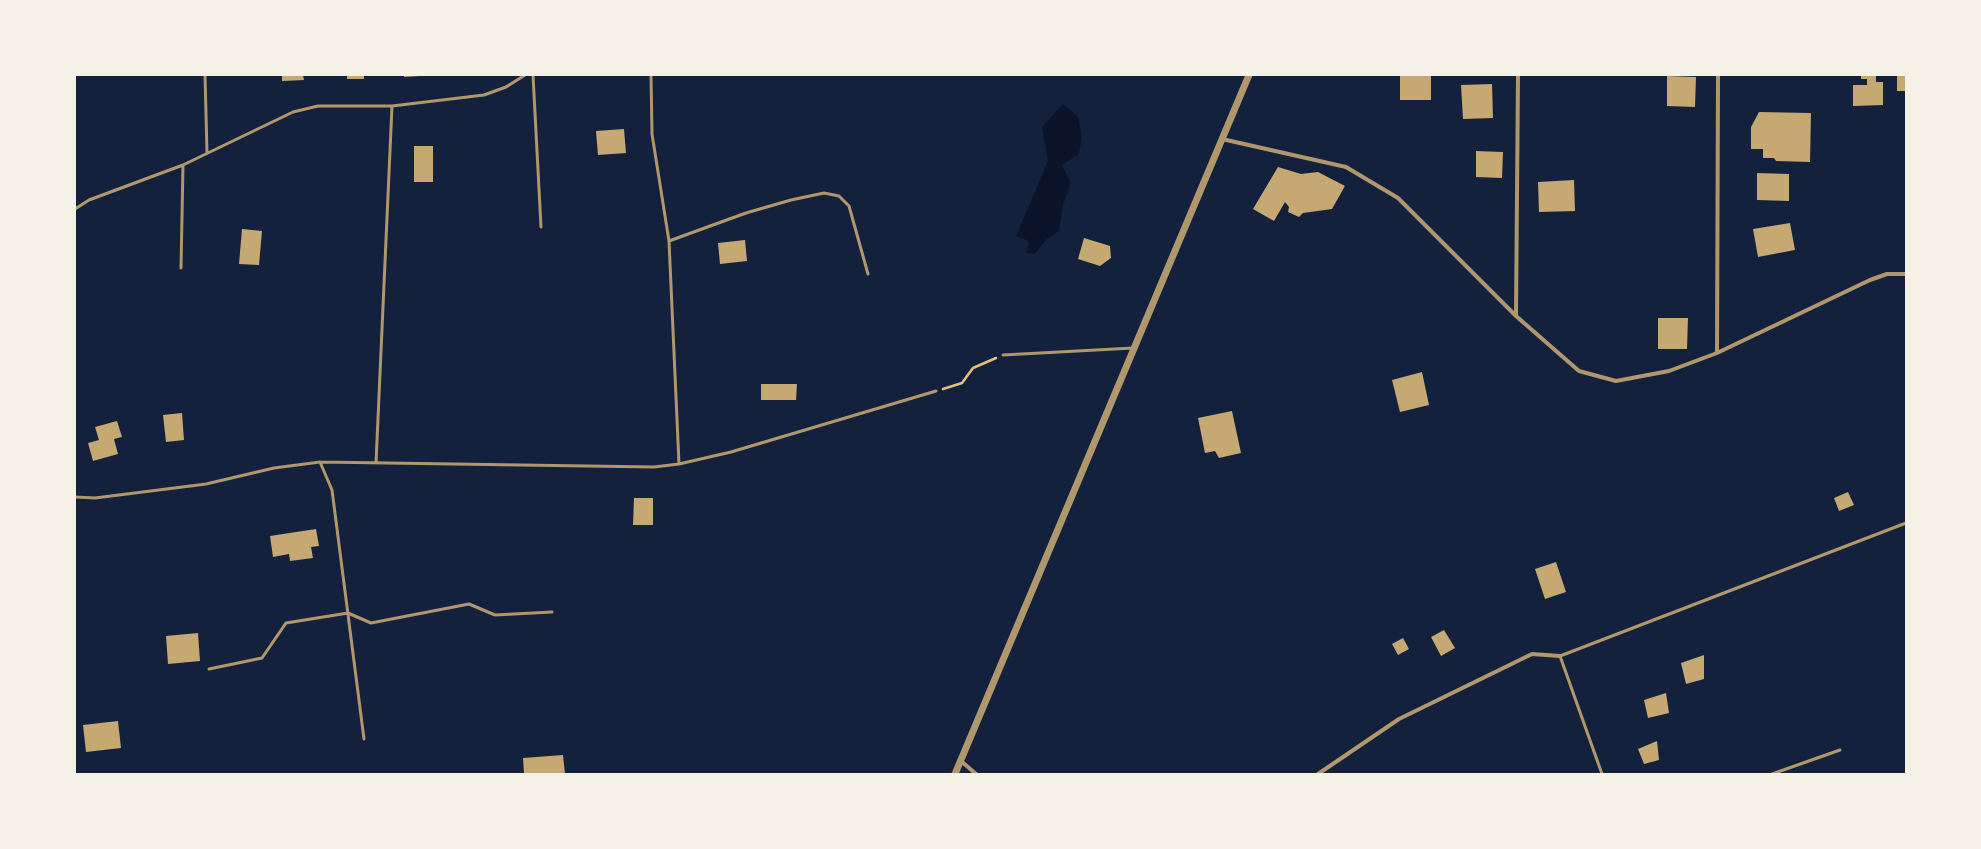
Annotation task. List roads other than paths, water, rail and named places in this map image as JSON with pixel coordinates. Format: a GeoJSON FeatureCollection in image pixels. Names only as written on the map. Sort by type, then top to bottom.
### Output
{"type":"FeatureCollection","features":[{"type":"Feature","properties":{"kind":"street"},"geometry":{"type":"LineString","coordinates":[[955,774],[1249,75]]}},
{"type":"Feature","properties":{"kind":"street"},"geometry":{"type":"LineString","coordinates":[[1516,316],[1518,75]]}},
{"type":"Feature","properties":{"kind":"street"},"geometry":{"type":"LineString","coordinates":[[1717,353],[1718,75]]}},
{"type":"Feature","properties":{"kind":"street"},"geometry":{"type":"LineString","coordinates":[[1222,139],[1346,167],[1398,198],[1516,316],[1579,371],[1616,381],[1669,371],[1717,353],[1870,280],[1888,274],[1906,274]]}},
{"type":"Feature","properties":{"kind":"street"},"geometry":{"type":"LineString","coordinates":[[1318,774],[1399,719],[1532,654],[1560,656]]}},
{"type":"Feature","properties":{"kind":"street"},"geometry":{"type":"LineString","coordinates":[[961,761],[976,774]]}},
{"type":"Feature","properties":{"kind":"lane"},"geometry":{"type":"LineString","coordinates":[[205,75],[207,153]]}},
{"type":"Feature","properties":{"kind":"lane"},"geometry":{"type":"LineString","coordinates":[[75,209],[89,200],[184,164],[293,112],[318,106],[392,106],[484,95],[506,87],[525,75]]}},
{"type":"Feature","properties":{"kind":"lane"},"geometry":{"type":"LineString","coordinates":[[533,75],[541,227]]}},
{"type":"Feature","properties":{"kind":"lane"},"geometry":{"type":"LineString","coordinates":[[651,75],[652,134],[669,241],[679,464]]}},
{"type":"Feature","properties":{"kind":"lane"},"geometry":{"type":"LineString","coordinates":[[376,463],[392,106]]}},
{"type":"Feature","properties":{"kind":"lane"},"geometry":{"type":"LineString","coordinates":[[181,268],[184,164]]}},
{"type":"Feature","properties":{"kind":"lane"},"geometry":{"type":"LineString","coordinates":[[669,241],[761,209],[791,200],[824,193],[838,196],[849,206],[868,274]]}},
{"type":"Feature","properties":{"kind":"lane"},"geometry":{"type":"LineString","coordinates":[[1004,355],[1135,348]]}},
{"type":"Feature","properties":{"kind":"lane"},"geometry":{"type":"LineString","coordinates":[[75,497],[95,498],[206,484],[274,468],[320,462],[654,467],[679,464],[731,452],[936,391]]}},
{"type":"Feature","properties":{"kind":"lane"},"geometry":{"type":"LineString","coordinates":[[320,462],[332,490],[364,739]]}},
{"type":"Feature","properties":{"kind":"lane"},"geometry":{"type":"LineString","coordinates":[[1602,774],[1560,656],[1906,523]]}},
{"type":"Feature","properties":{"kind":"lane"},"geometry":{"type":"LineString","coordinates":[[209,669],[262,658],[286,623],[348,613],[371,622],[469,604],[495,615],[552,612]]}},
{"type":"Feature","properties":{"kind":"lane"},"geometry":{"type":"LineString","coordinates":[[1772,774],[1840,750]]}},
{"type":"Feature","properties":{"kind":"water"},"geometry":{"type":"Polygon","coordinates":[[[1063,104],[1078,117],[1082,136],[1079,154],[1062,165],[1071,183],[1063,205],[1059,231],[1047,239],[1035,254],[1026,253],[1029,241],[1016,236],[1048,161],[1042,127],[1063,104]]]}}]}
